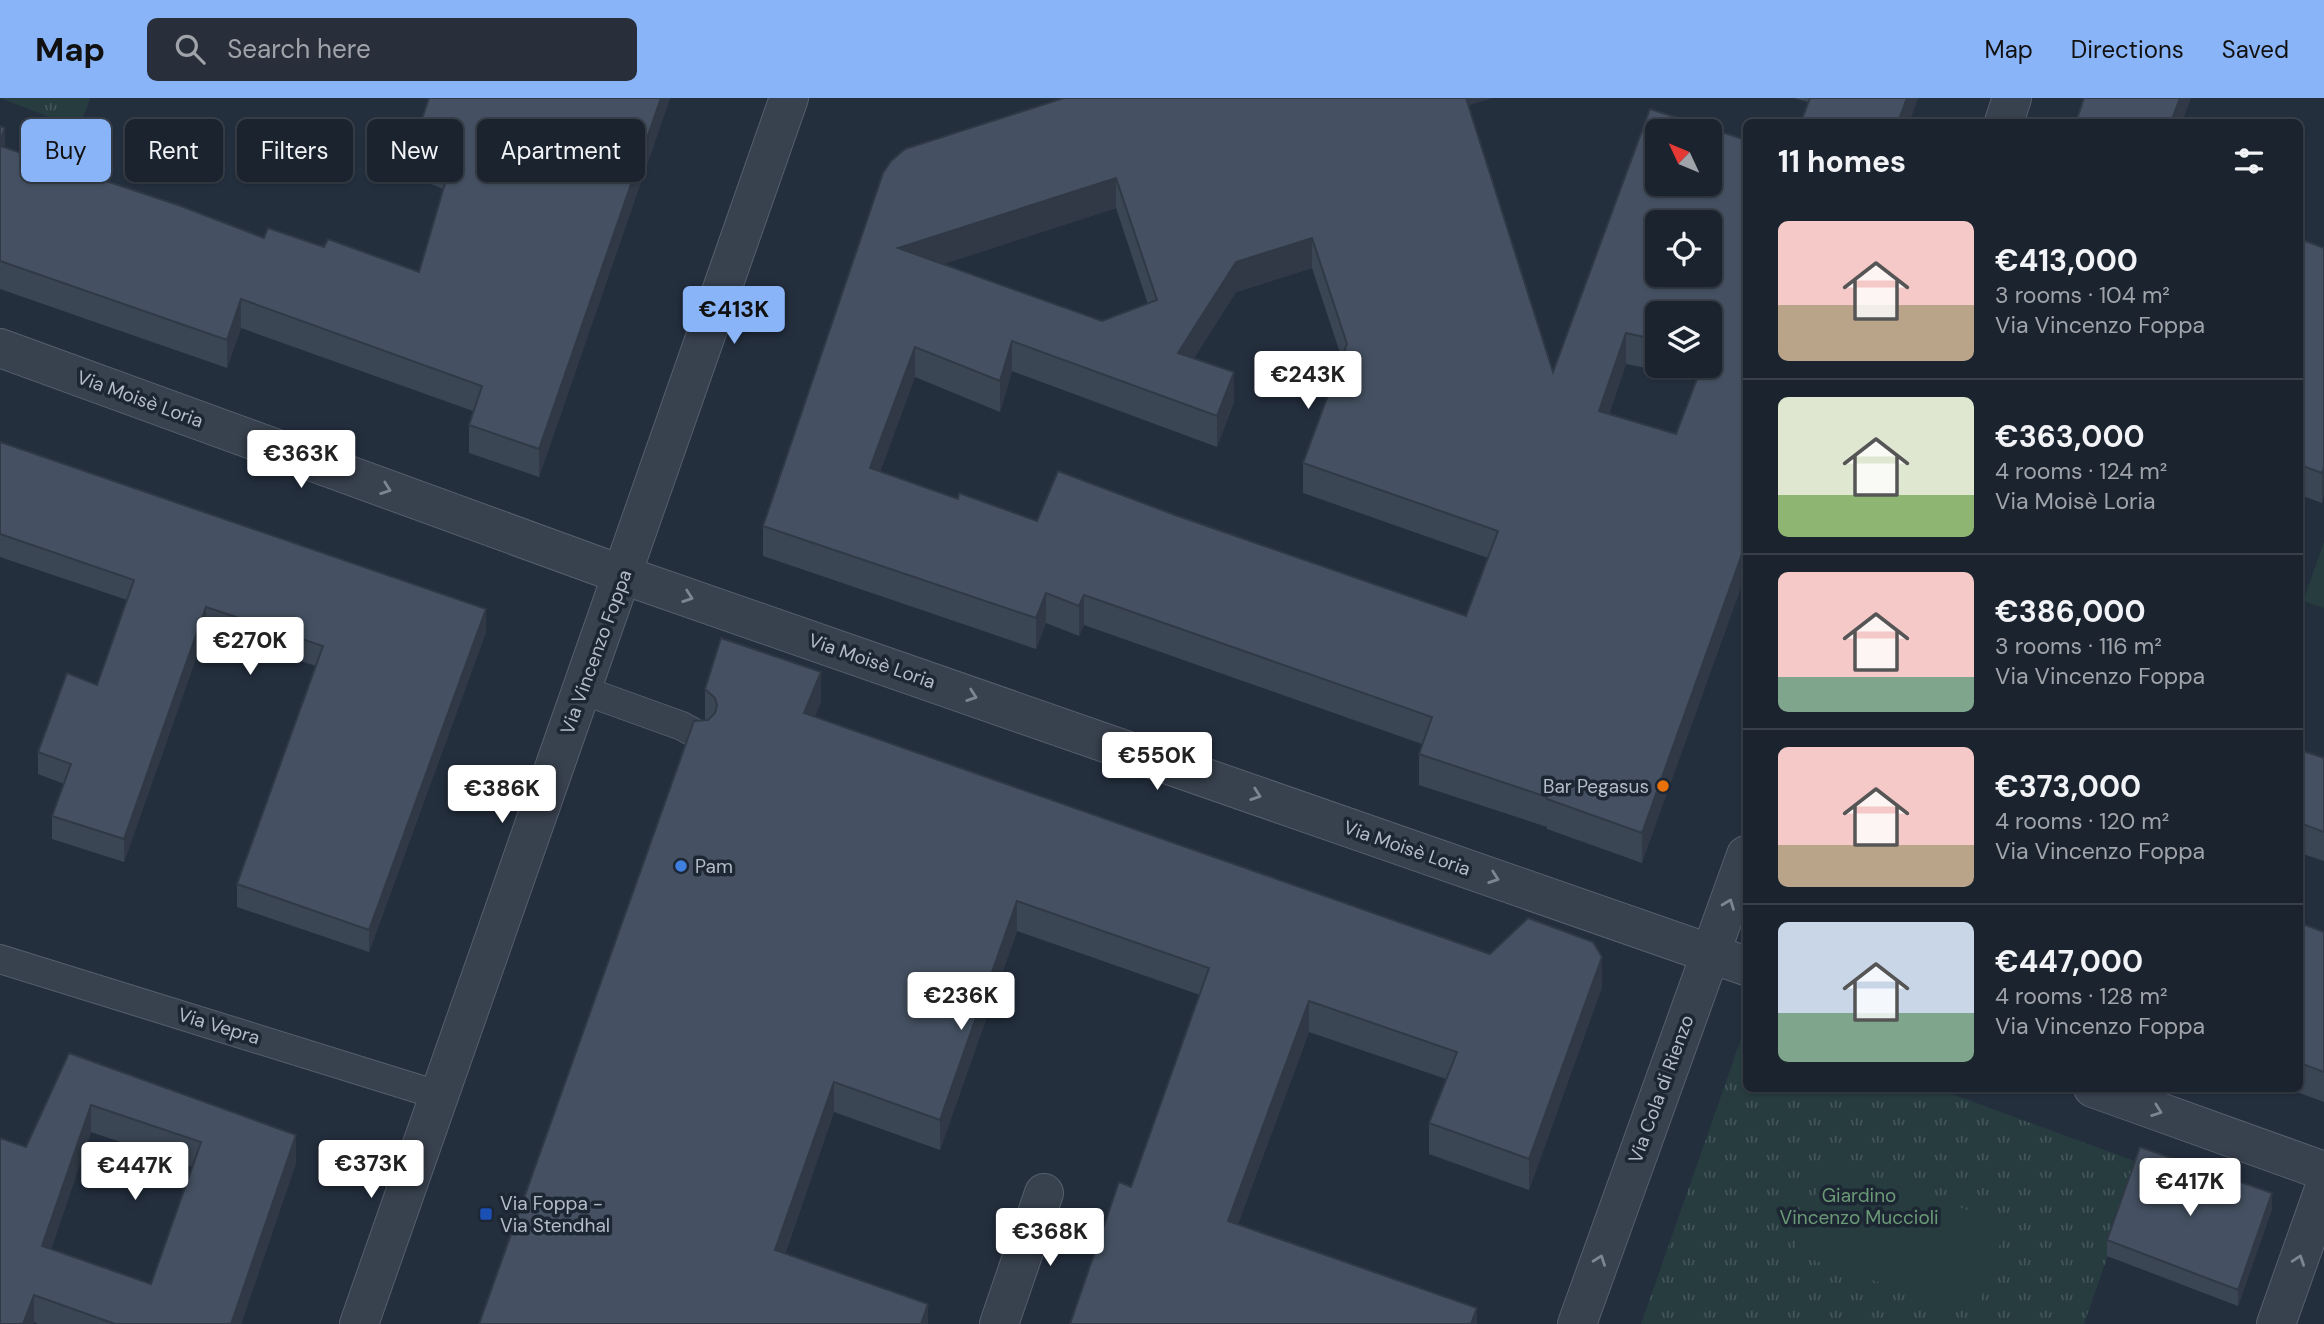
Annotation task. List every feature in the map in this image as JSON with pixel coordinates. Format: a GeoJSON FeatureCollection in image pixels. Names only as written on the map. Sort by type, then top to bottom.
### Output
{"type":"FeatureCollection","features":[{"type":"Feature","properties":{"kind":"street","name":"Via Vincenzo Foppa"},"geometry":{"type":"LineString","coordinates":[[359,1324],[789,98]]}},
{"type":"Feature","properties":{"kind":"street"},"geometry":{"type":"LineString","coordinates":[[2005,119],[2012,98]]}},
{"type":"Feature","properties":{"kind":"street","name":"Via Moisè Loria"},"geometry":{"type":"LineString","coordinates":[[0,348],[623,575],[1743,965]]}},
{"type":"Feature","properties":{"kind":"street","name":"Via Cola di Rienzo"},"geometry":{"type":"LineString","coordinates":[[1577,1324],[1743,863]]}},
{"type":"Feature","properties":{"kind":"street"},"geometry":{"type":"LineString","coordinates":[[2103,1092],[2324,1171]]}},
{"type":"Feature","properties":{"kind":"street"},"geometry":{"type":"LineString","coordinates":[[2276,1324],[2324,1189]]}},
{"type":"Feature","properties":{"kind":"street"},"geometry":{"type":"LineString","coordinates":[[999,1324],[1044,1193]]}},
{"type":"Feature","properties":{"kind":"lane"},"geometry":{"type":"LineString","coordinates":[[582,690],[682,726],[699,736]]}},
{"type":"Feature","properties":{"kind":"lane","name":"Via Vepra"},"geometry":{"type":"LineString","coordinates":[[0,958],[438,1095]]}},
{"type":"Feature","properties":{"kind":"green space"},"geometry":{"type":"Polygon","coordinates":[[[0,98],[90,98],[82,119],[55,119],[0,98]]]}},
{"type":"Feature","properties":{"kind":"green space"},"geometry":{"type":"Polygon","coordinates":[[[2324,542],[2324,608],[2303,601],[2324,542]]]}},
{"type":"Feature","properties":{"kind":"green space","name":"Giardino Vincenzo Muccioli"},"geometry":{"type":"Polygon","coordinates":[[[1743,1034],[1743,1092],[1946,1092],[2140,1163],[2084,1324],[1641,1324],[1743,1034]]]}},
{"type":"Feature","properties":{"kind":"green space"},"geometry":{"type":"Polygon","coordinates":[[[1828,1162],[2007,1224],[1975,1315],[1793,1253],[1828,1162]]]}},
{"type":"Feature","properties":{"kind":"building"},"geometry":{"type":"Polygon","coordinates":[[[429,98],[661,98],[645,144],[645,119],[477,119],[477,182],[632,182],[539,449],[469,425],[482,386],[241,299],[227,340],[0,261],[0,146],[21,153],[21,182],[109,182],[264,238],[268,228],[324,247],[328,239],[419,272],[445,182],[463,182],[463,119],[422,119],[429,98]]]}},
{"type":"Feature","properties":{"kind":"building"},"geometry":{"type":"Polygon","coordinates":[[[1064,98],[1466,98],[1553,372],[1645,123],[1645,196],[1722,196],[1722,132],[1743,139],[1743,551],[1642,833],[1547,797],[1419,754],[1432,717],[1084,595],[1079,606],[1046,593],[1036,618],[763,526],[883,173],[891,161],[905,149],[1064,98]],[[1116,178],[898,248],[1102,321],[1157,300],[1116,178]],[[1312,238],[1236,262],[1178,353],[1234,372],[1217,416],[1012,341],[1000,381],[915,347],[870,468],[958,499],[959,493],[1037,521],[1058,471],[1175,515],[1466,616],[1498,531],[1303,463],[1347,344],[1312,238]]]}},
{"type":"Feature","properties":{"kind":"building"},"geometry":{"type":"Polygon","coordinates":[[[1810,98],[1907,98],[1899,119],[1802,119],[1810,98]]]}},
{"type":"Feature","properties":{"kind":"building"},"geometry":{"type":"Polygon","coordinates":[[[2084,98],[2180,98],[2172,119],[2077,119],[2084,98]]]}},
{"type":"Feature","properties":{"kind":"building"},"geometry":{"type":"Polygon","coordinates":[[[1650,109],[1681,119],[1646,119],[1650,109]]]}},
{"type":"Feature","properties":{"kind":"building"},"geometry":{"type":"Polygon","coordinates":[[[0,126],[5,128],[0,141],[0,126]]]}},
{"type":"Feature","properties":{"kind":"building"},"geometry":{"type":"Polygon","coordinates":[[[2303,240],[2324,248],[2322,473],[2303,466],[2303,240]]]}},
{"type":"Feature","properties":{"kind":"building"},"geometry":{"type":"Polygon","coordinates":[[[0,442],[486,609],[369,930],[237,884],[323,646],[206,607],[124,839],[52,816],[71,764],[38,752],[67,673],[97,685],[134,580],[0,534],[0,442]]]}},
{"type":"Feature","properties":{"kind":"building"},"geometry":{"type":"Polygon","coordinates":[[[721,638],[821,672],[804,713],[1490,954],[1528,918],[1593,942],[1602,957],[1529,1159],[1429,1123],[1457,1052],[1309,1001],[1228,1221],[1477,1308],[1471,1324],[1070,1324],[1119,1182],[1131,1187],[1209,968],[1017,901],[940,1120],[834,1082],[775,1250],[928,1304],[921,1324],[479,1324],[694,721],[708,720],[715,713],[715,698],[705,689],[721,638]]]}},
{"type":"Feature","properties":{"kind":"building"},"geometry":{"type":"Polygon","coordinates":[[[2303,751],[2324,758],[2324,832],[2303,824],[2303,751]]]}},
{"type":"Feature","properties":{"kind":"building"},"geometry":{"type":"Polygon","coordinates":[[[2303,924],[2324,932],[2324,1072],[2303,1064],[2303,924]]]}},
{"type":"Feature","properties":{"kind":"building"},"geometry":{"type":"Polygon","coordinates":[[[69,1053],[296,1135],[231,1324],[115,1324],[34,1295],[23,1324],[0,1324],[0,1138],[26,1147],[69,1053]],[[91,1105],[42,1246],[151,1284],[201,1142],[91,1105]]]}},
{"type":"Feature","properties":{"kind":"building"},"geometry":{"type":"Polygon","coordinates":[[[2140,1147],[2272,1193],[2238,1290],[2107,1240],[2140,1147]]]}},
{"type":"Feature","properties":{"kind":"place","name":"Bar Pegasus"},"geometry":{"type":"Point","coordinates":[1663,786]}},
{"type":"Feature","properties":{"kind":"place","name":"Pam"},"geometry":{"type":"Point","coordinates":[681,866]}},
{"type":"Feature","properties":{"kind":"place","name":"Via Foppa - Via Stendhal"},"geometry":{"type":"Point","coordinates":[486,1214]}}]}
